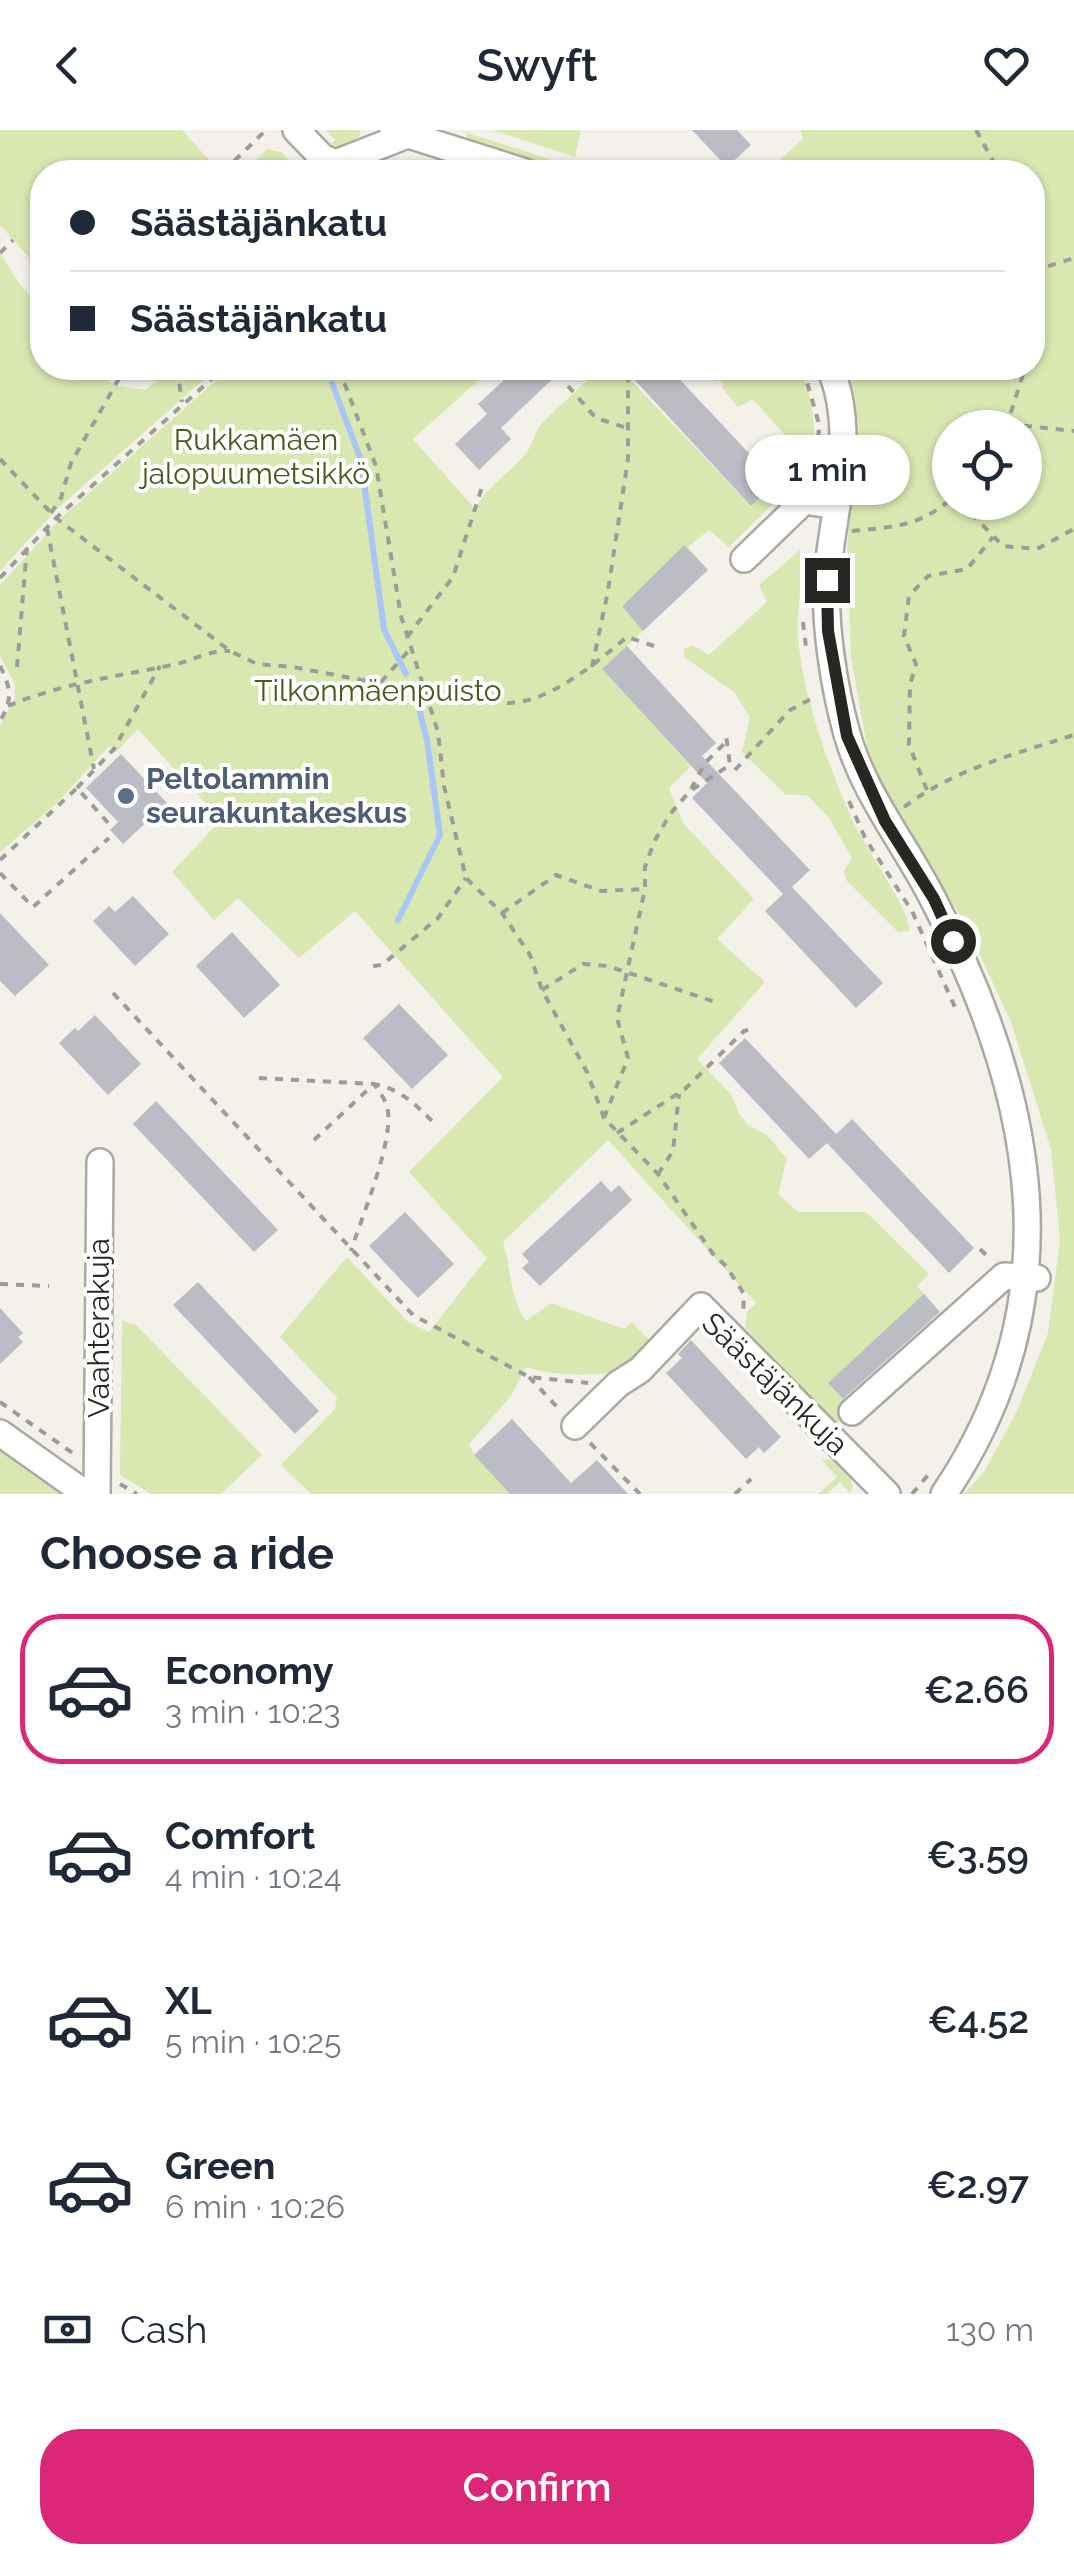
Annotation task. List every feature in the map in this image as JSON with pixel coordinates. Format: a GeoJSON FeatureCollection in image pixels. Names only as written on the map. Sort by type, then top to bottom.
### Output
{"type":"FeatureCollection","features":[{"type":"Feature","properties":{"kind":"street"},"geometry":{"type":"LineString","coordinates":[[296,130],[328,160]]}},
{"type":"Feature","properties":{"kind":"street"},"geometry":{"type":"LineString","coordinates":[[342,160],[400,133],[487,160]]}},
{"type":"Feature","properties":{"kind":"street"},"geometry":{"type":"LineString","coordinates":[[835,380],[843,438],[825,504],[833,534],[827,580],[828,631],[847,736],[885,821],[934,899],[1003,1054],[1027,1137],[1038,1198],[1041,1250],[1024,1340],[1005,1396],[968,1463],[944,1494]]}},
{"type":"Feature","properties":{"kind":"street"},"geometry":{"type":"LineString","coordinates":[[744,558],[804,501],[825,504]]}},
{"type":"Feature","properties":{"kind":"street","name":"Vaahterakuja"},"geometry":{"type":"LineString","coordinates":[[98,1482],[100,1162]]}},
{"type":"Feature","properties":{"kind":"street"},"geometry":{"type":"LineString","coordinates":[[852,1412],[1000,1271],[1037,1278]]}},
{"type":"Feature","properties":{"kind":"street","name":"Säästäjänkuja"},"geometry":{"type":"LineString","coordinates":[[618,1384],[640,1370],[701,1306],[887,1494]]}},
{"type":"Feature","properties":{"kind":"street"},"geometry":{"type":"LineString","coordinates":[[575,1426],[618,1384]]}},
{"type":"Feature","properties":{"kind":"street"},"geometry":{"type":"LineString","coordinates":[[0,1433],[86,1494]]}},
{"type":"Feature","properties":{"kind":"path"},"geometry":{"type":"LineString","coordinates":[[235,160],[266,130]]}},
{"type":"Feature","properties":{"kind":"path"},"geometry":{"type":"LineString","coordinates":[[976,130],[992,160]]}},
{"type":"Feature","properties":{"kind":"path"},"geometry":{"type":"LineString","coordinates":[[0,253],[13,240]]}},
{"type":"Feature","properties":{"kind":"path"},"geometry":{"type":"LineString","coordinates":[[1045,268],[1074,258]]}},
{"type":"Feature","properties":{"kind":"path"},"geometry":{"type":"LineString","coordinates":[[0,578],[47,528],[71,463],[118,380]]}},
{"type":"Feature","properties":{"kind":"path"},"geometry":{"type":"LineString","coordinates":[[179,380],[182,404]]}},
{"type":"Feature","properties":{"kind":"path"},"geometry":{"type":"LineString","coordinates":[[54,516],[210,380]]}},
{"type":"Feature","properties":{"kind":"path"},"geometry":{"type":"LineString","coordinates":[[343,380],[376,466],[406,636],[438,732],[444,786],[466,878],[502,914],[530,955],[542,990],[587,1072],[604,1118],[658,1174],[744,1294],[744,1313],[735,1340]]}},
{"type":"Feature","properties":{"kind":"path"},"geometry":{"type":"LineString","coordinates":[[592,666],[628,459],[628,380]]}},
{"type":"Feature","properties":{"kind":"path"},"geometry":{"type":"LineString","coordinates":[[806,380],[819,424],[825,504]]}},
{"type":"Feature","properties":{"kind":"path"},"geometry":{"type":"LineString","coordinates":[[1012,410],[1020,380]]}},
{"type":"Feature","properties":{"kind":"path"},"geometry":{"type":"LineString","coordinates":[[568,386],[596,418],[630,429]]}},
{"type":"Feature","properties":{"kind":"path"},"geometry":{"type":"LineString","coordinates":[[1042,429],[1074,431]]}},
{"type":"Feature","properties":{"kind":"path"},"geometry":{"type":"LineString","coordinates":[[0,459],[54,516],[230,651],[257,664],[293,666],[426,692]]}},
{"type":"Feature","properties":{"kind":"path"},"geometry":{"type":"LineString","coordinates":[[406,636],[452,578],[483,484]]}},
{"type":"Feature","properties":{"kind":"path"},"geometry":{"type":"LineString","coordinates":[[833,534],[900,528],[932,513]]}},
{"type":"Feature","properties":{"kind":"path"},"geometry":{"type":"LineString","coordinates":[[978,520],[1003,546],[1037,549],[1074,528]]}},
{"type":"Feature","properties":{"kind":"path"},"geometry":{"type":"LineString","coordinates":[[47,528],[94,769]]}},
{"type":"Feature","properties":{"kind":"path"},"geometry":{"type":"LineString","coordinates":[[927,790],[909,745],[910,686],[916,664],[904,636],[909,596],[928,576],[967,569],[994,536]]}},
{"type":"Feature","properties":{"kind":"path"},"geometry":{"type":"LineString","coordinates":[[17,667],[27,547]]}},
{"type":"Feature","properties":{"kind":"path"},"geometry":{"type":"LineString","coordinates":[[803,617],[806,651]]}},
{"type":"Feature","properties":{"kind":"path"},"geometry":{"type":"LineString","coordinates":[[428,700],[448,696],[503,704],[533,701],[592,666],[628,636],[654,646]]}},
{"type":"Feature","properties":{"kind":"path"},"geometry":{"type":"LineString","coordinates":[[380,683],[410,648]]}},
{"type":"Feature","properties":{"kind":"path"},"geometry":{"type":"LineString","coordinates":[[8,706],[78,681],[198,658],[212,650],[230,651]]}},
{"type":"Feature","properties":{"kind":"path"},"geometry":{"type":"LineString","coordinates":[[0,666],[10,686],[8,706],[0,721]]}},
{"type":"Feature","properties":{"kind":"path"},"geometry":{"type":"LineString","coordinates":[[0,860],[114,749],[160,666]]}},
{"type":"Feature","properties":{"kind":"path"},"geometry":{"type":"LineString","coordinates":[[735,770],[790,710],[815,697],[812,682]]}},
{"type":"Feature","properties":{"kind":"path"},"geometry":{"type":"LineString","coordinates":[[885,821],[927,790],[968,769],[1074,735]]}},
{"type":"Feature","properties":{"kind":"path"},"geometry":{"type":"LineString","coordinates":[[604,1118],[628,1058],[618,1018],[646,889],[645,867],[670,814],[690,791],[705,762],[727,738],[730,764],[690,791]]}},
{"type":"Feature","properties":{"kind":"path"},"geometry":{"type":"LineString","coordinates":[[77,788],[110,825]]}},
{"type":"Feature","properties":{"kind":"path"},"geometry":{"type":"LineString","coordinates":[[844,790],[865,838],[912,912],[958,1015]]}},
{"type":"Feature","properties":{"kind":"path"},"geometry":{"type":"LineString","coordinates":[[0,872],[33,907],[109,838]]}},
{"type":"Feature","properties":{"kind":"path"},"geometry":{"type":"LineString","coordinates":[[502,914],[556,875],[601,891],[646,889]]}},
{"type":"Feature","properties":{"kind":"path"},"geometry":{"type":"LineString","coordinates":[[372,966],[382,965],[438,918],[466,878]]}},
{"type":"Feature","properties":{"kind":"path"},"geometry":{"type":"LineString","coordinates":[[542,990],[583,964],[626,972],[718,1003]]}},
{"type":"Feature","properties":{"kind":"path"},"geometry":{"type":"LineString","coordinates":[[113,993],[413,1315],[529,1377],[554,1382],[618,1384]]}},
{"type":"Feature","properties":{"kind":"path"},"geometry":{"type":"LineString","coordinates":[[617,1134],[679,1094],[744,1030],[755,1028]]}},
{"type":"Feature","properties":{"kind":"path"},"geometry":{"type":"LineString","coordinates":[[259,1078],[392,1088],[432,1120]]}},
{"type":"Feature","properties":{"kind":"path"},"geometry":{"type":"LineString","coordinates":[[351,1251],[387,1128],[388,1108],[374,1084]]}},
{"type":"Feature","properties":{"kind":"path"},"geometry":{"type":"LineString","coordinates":[[314,1140],[374,1084]]}},
{"type":"Feature","properties":{"kind":"path"},"geometry":{"type":"LineString","coordinates":[[658,1174],[673,1150],[679,1094]]}},
{"type":"Feature","properties":{"kind":"path"},"geometry":{"type":"LineString","coordinates":[[0,1284],[49,1286]]}},
{"type":"Feature","properties":{"kind":"path"},"geometry":{"type":"LineString","coordinates":[[0,1402],[98,1482],[138,1494]]}},
{"type":"Feature","properties":{"kind":"path"},"geometry":{"type":"LineString","coordinates":[[912,1494],[935,1466]]}},
{"type":"Feature","properties":{"kind":"path"},"geometry":{"type":"LineString","coordinates":[[736,1494],[751,1479]]}},
{"type":"Feature","properties":{"kind":"green space"},"geometry":{"type":"Polygon","coordinates":[[[0,130],[182,130],[209,160],[30,160],[30,259],[0,225],[0,130]]]}},
{"type":"Feature","properties":{"kind":"green space"},"geometry":{"type":"Polygon","coordinates":[[[326,130],[360,130],[360,134],[347,151],[325,149],[335,140],[326,130]]]}},
{"type":"Feature","properties":{"kind":"green space"},"geometry":{"type":"Polygon","coordinates":[[[492,130],[581,130],[575,157],[492,130]]]}},
{"type":"Feature","properties":{"kind":"green space"},"geometry":{"type":"Polygon","coordinates":[[[801,130],[1074,130],[1074,1494],[964,1494],[984,1472],[1017,1411],[1048,1333],[1060,1240],[1051,1149],[1011,1022],[965,923],[896,816],[867,747],[851,657],[847,546],[859,428],[851,380],[1045,380],[1045,160],[779,160],[803,139],[801,130]]]}},
{"type":"Feature","properties":{"kind":"green space"},"geometry":{"type":"Polygon","coordinates":[[[465,132],[552,160],[531,160],[468,141],[465,132]]]}},
{"type":"Feature","properties":{"kind":"green space"},"geometry":{"type":"Polygon","coordinates":[[[267,149],[281,152],[288,160],[256,160],[267,149]]]}},
{"type":"Feature","properties":{"kind":"green space"},"geometry":{"type":"Polygon","coordinates":[[[0,253],[30,295],[30,380],[108,380],[114,385],[145,390],[158,380],[203,380],[57,509],[0,571],[0,253]]]}},
{"type":"Feature","properties":{"kind":"green space","name":"Tilkonmäenpuisto"},"geometry":{"type":"Polygon","coordinates":[[[216,380],[479,380],[413,439],[475,509],[486,492],[527,452],[543,422],[587,380],[630,380],[751,506],[776,482],[785,492],[729,547],[709,530],[688,547],[708,570],[683,546],[622,605],[643,631],[602,669],[691,766],[669,788],[683,823],[754,899],[717,939],[765,982],[697,1059],[731,1094],[749,1126],[767,1135],[787,1159],[778,1194],[798,1212],[866,1212],[929,1274],[917,1286],[924,1294],[829,1384],[852,1409],[835,1426],[745,1328],[747,1312],[756,1303],[608,1140],[503,1242],[517,1303],[526,1321],[551,1303],[624,1329],[632,1322],[652,1343],[636,1362],[613,1372],[566,1374],[526,1367],[511,1396],[469,1444],[474,1455],[510,1494],[311,1494],[281,1465],[335,1409],[337,1398],[280,1337],[347,1257],[407,1321],[429,1332],[487,1258],[409,1172],[503,1077],[355,911],[299,958],[238,898],[214,920],[172,872],[218,823],[210,808],[138,729],[116,752],[109,746],[58,802],[0,852],[0,726],[15,698],[15,684],[0,656],[0,585],[61,518],[216,380]]]}},
{"type":"Feature","properties":{"kind":"green space"},"geometry":{"type":"Polygon","coordinates":[[[719,380],[804,380],[812,408],[811,482],[799,477],[791,466],[800,452],[753,399],[738,407],[722,388],[724,384],[719,380]]]}},
{"type":"Feature","properties":{"kind":"green space"},"geometry":{"type":"Polygon","coordinates":[[[800,550],[798,634],[810,703],[856,829],[903,908],[909,931],[898,932],[846,880],[844,871],[852,858],[829,818],[807,795],[786,795],[742,752],[750,717],[734,692],[684,657],[684,649],[693,645],[709,655],[767,602],[759,585],[800,550]]]}},
{"type":"Feature","properties":{"kind":"green space"},"geometry":{"type":"Polygon","coordinates":[[[122,1321],[136,1325],[262,1455],[221,1494],[151,1494],[120,1475],[122,1321]]]}},
{"type":"Feature","properties":{"kind":"green space"},"geometry":{"type":"Polygon","coordinates":[[[0,1452],[60,1494],[0,1494],[0,1452]]]}},
{"type":"Feature","properties":{"kind":"green space"},"geometry":{"type":"Polygon","coordinates":[[[828,1459],[847,1473],[853,1486],[850,1493],[840,1482],[827,1494],[818,1494],[837,1477],[822,1460],[828,1459]]]}},
{"type":"Feature","properties":{"kind":"building"},"geometry":{"type":"Polygon","coordinates":[[[692,130],[737,130],[751,145],[735,160],[720,160],[692,130]]]}},
{"type":"Feature","properties":{"kind":"building"},"geometry":{"type":"Polygon","coordinates":[[[504,380],[551,380],[501,428],[511,439],[479,470],[455,444],[487,414],[478,404],[504,380]]]}},
{"type":"Feature","properties":{"kind":"building"},"geometry":{"type":"Polygon","coordinates":[[[635,380],[680,380],[776,482],[751,506],[635,380]]]}},
{"type":"Feature","properties":{"kind":"building"},"geometry":{"type":"Polygon","coordinates":[[[684,545],[708,570],[643,631],[622,606],[684,545]]]}},
{"type":"Feature","properties":{"kind":"building"},"geometry":{"type":"Polygon","coordinates":[[[627,646],[716,743],[702,756],[810,870],[792,887],[883,983],[856,1008],[765,911],[783,894],[692,798],[707,783],[602,669],[627,646]]]}},
{"type":"Feature","properties":{"kind":"building","name":"Peltolammin seurakuntakeskus"},"geometry":{"type":"Polygon","coordinates":[[[121,754],[167,803],[123,844],[110,830],[118,822],[86,788],[121,754]]]}},
{"type":"Feature","properties":{"kind":"building"},"geometry":{"type":"Polygon","coordinates":[[[133,896],[169,934],[135,966],[93,921],[109,906],[115,912],[133,896]]]}},
{"type":"Feature","properties":{"kind":"building"},"geometry":{"type":"Polygon","coordinates":[[[0,913],[49,965],[15,996],[0,981],[0,913]]]}},
{"type":"Feature","properties":{"kind":"building"},"geometry":{"type":"Polygon","coordinates":[[[232,932],[280,985],[244,1018],[196,966],[232,932]]]}},
{"type":"Feature","properties":{"kind":"building"},"geometry":{"type":"Polygon","coordinates":[[[399,1004],[448,1055],[412,1089],[363,1038],[399,1004]]]}},
{"type":"Feature","properties":{"kind":"building"},"geometry":{"type":"Polygon","coordinates":[[[95,1015],[141,1064],[108,1095],[59,1043],[95,1015]]]}},
{"type":"Feature","properties":{"kind":"building"},"geometry":{"type":"Polygon","coordinates":[[[745,1038],[836,1134],[830,1140],[852,1119],[974,1248],[949,1273],[827,1143],[809,1159],[719,1063],[745,1038]]]}},
{"type":"Feature","properties":{"kind":"building"},"geometry":{"type":"Polygon","coordinates":[[[156,1101],[278,1230],[254,1252],[133,1124],[156,1101]]]}},
{"type":"Feature","properties":{"kind":"building"},"geometry":{"type":"Polygon","coordinates":[[[601,1181],[611,1192],[619,1185],[632,1200],[540,1286],[522,1268],[529,1262],[522,1254],[601,1181]]]}},
{"type":"Feature","properties":{"kind":"building"},"geometry":{"type":"Polygon","coordinates":[[[405,1212],[454,1264],[418,1298],[369,1246],[405,1212]]]}},
{"type":"Feature","properties":{"kind":"building"},"geometry":{"type":"Polygon","coordinates":[[[198,1282],[319,1411],[295,1434],[173,1305],[198,1282]]]}},
{"type":"Feature","properties":{"kind":"building"},"geometry":{"type":"Polygon","coordinates":[[[924,1294],[940,1312],[843,1399],[828,1383],[924,1294]]]}},
{"type":"Feature","properties":{"kind":"building"},"geometry":{"type":"Polygon","coordinates":[[[0,1308],[23,1333],[18,1337],[23,1342],[0,1364],[0,1308]]]}},
{"type":"Feature","properties":{"kind":"building"},"geometry":{"type":"Polygon","coordinates":[[[691,1340],[781,1437],[764,1453],[759,1447],[746,1459],[666,1373],[682,1358],[678,1354],[691,1340]]]}},
{"type":"Feature","properties":{"kind":"building"},"geometry":{"type":"Polygon","coordinates":[[[512,1419],[571,1483],[597,1460],[628,1494],[510,1494],[474,1455],[512,1419]]]}},
{"type":"Feature","properties":{"kind":"waterway"},"geometry":{"type":"LineString","coordinates":[[332,383],[361,460],[384,629],[406,674]]}},
{"type":"Feature","properties":{"kind":"waterway"},"geometry":{"type":"LineString","coordinates":[[398,920],[440,835],[427,740],[418,705]]}},
{"type":"Feature","properties":{"kind":"place","name":"Peltolammin seurakuntakeskus"},"geometry":{"type":"Point","coordinates":[126,796]}},
{"type":"Feature","properties":{"kind":"route"},"geometry":{"type":"LineString","coordinates":[[827,580],[828,631],[847,736],[885,821],[934,899],[953,941]]}},
{"type":"Feature","properties":{"kind":"park label","name":"Rukkamäen jalopuumetsikkö"},"geometry":{"type":"Point","coordinates":[256,457]}}]}
